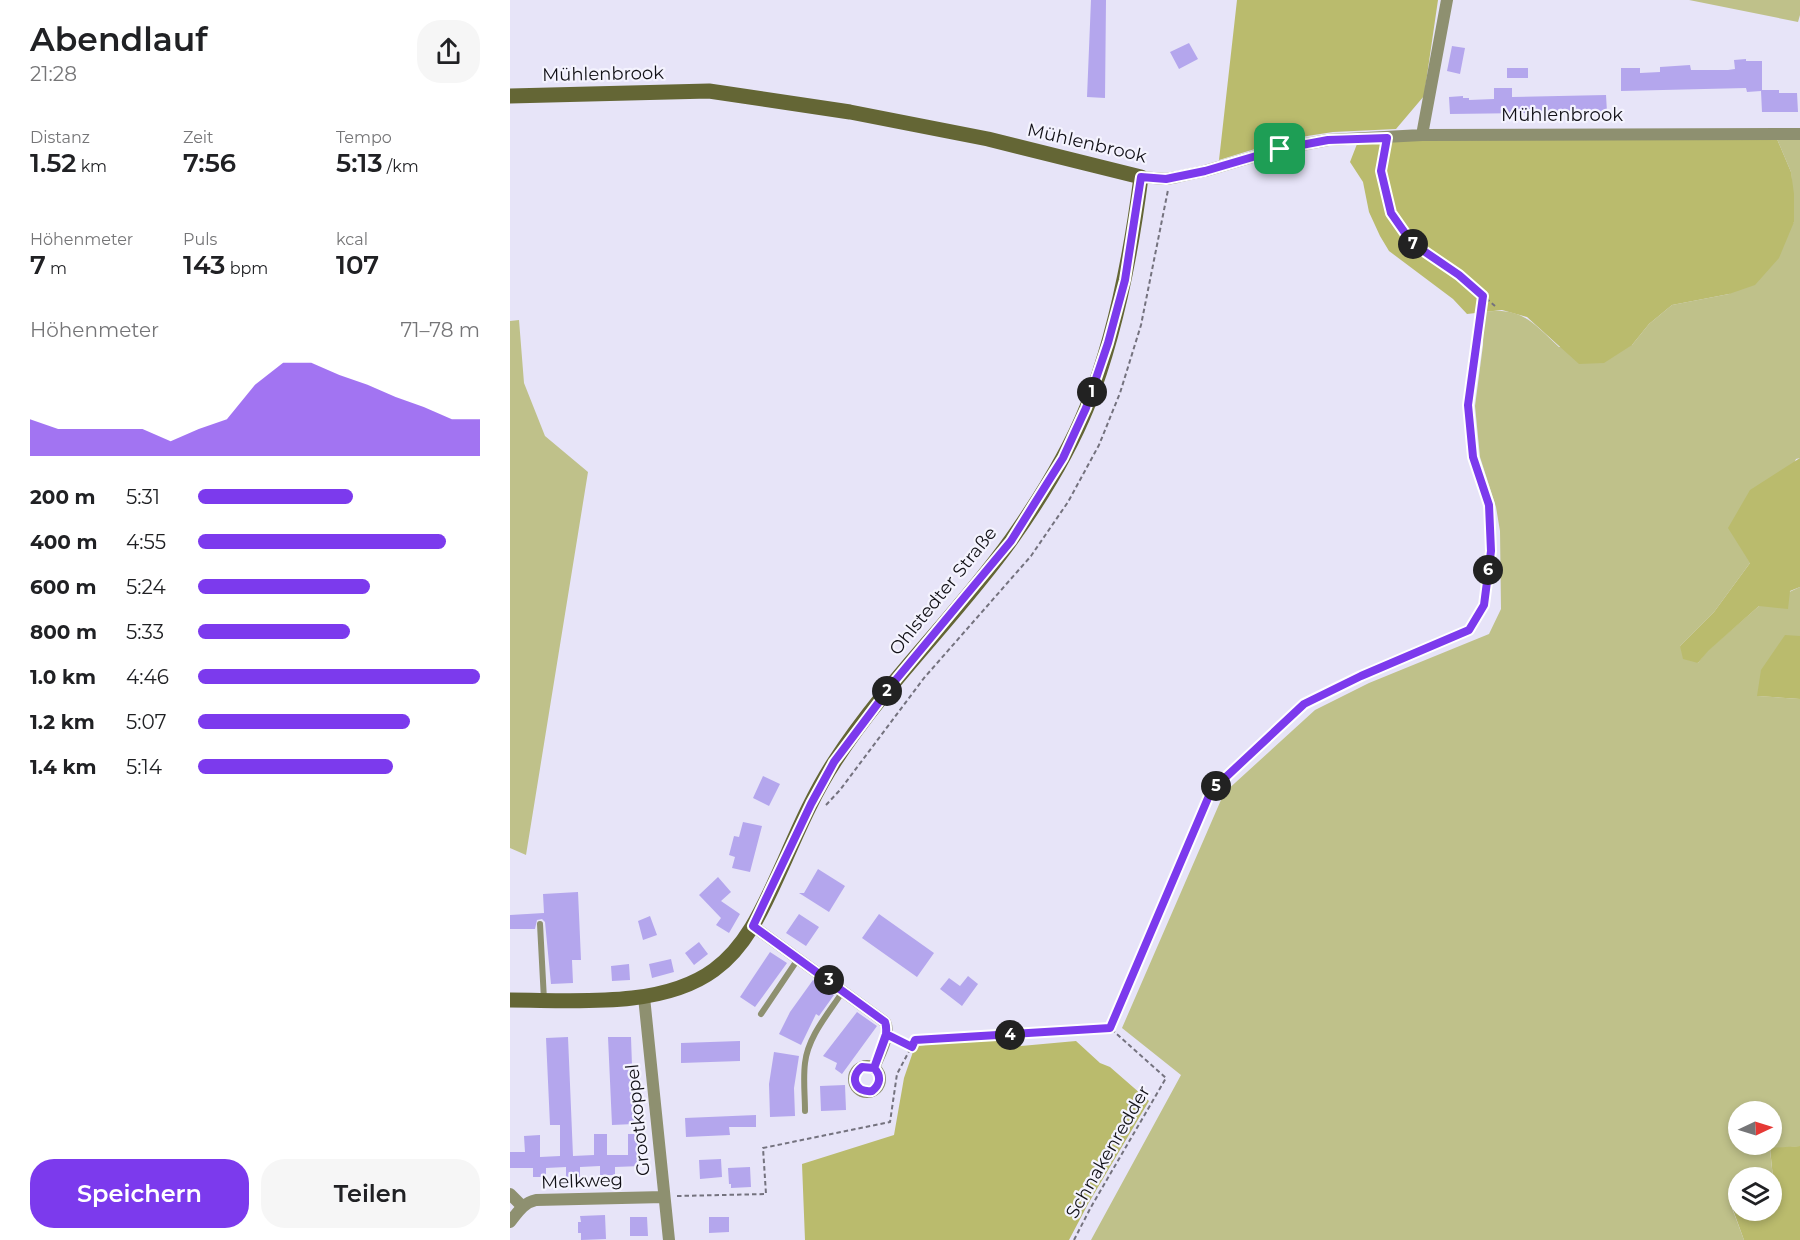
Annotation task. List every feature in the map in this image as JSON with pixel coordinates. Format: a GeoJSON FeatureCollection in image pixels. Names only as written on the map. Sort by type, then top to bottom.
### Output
{"type":"FeatureCollection","features":[{"type":"Feature","properties":{"kind":"street"},"geometry":{"type":"LineString","coordinates":[[1422,135],[1447,0]]}},
{"type":"Feature","properties":{"kind":"street","name":"Mühlenbrook"},"geometry":{"type":"LineString","coordinates":[[510,96],[710,91],[850,112],[965,135],[1141,177],[1166,179],[1310,143],[1422,135],[1800,134]]}},
{"type":"Feature","properties":{"kind":"street","name":"Ohlstedter Straße"},"geometry":{"type":"LineString","coordinates":[[510,1000],[644,997],[672,991],[712,972],[737,949],[753,926],[811,804],[834,762],[894,682],[1011,541],[1063,458],[1086,408],[1108,343],[1125,280],[1141,177]]}},
{"type":"Feature","properties":{"kind":"street"},"geometry":{"type":"LineString","coordinates":[[753,926],[885,1022],[886,1034],[874,1068]]}},
{"type":"Feature","properties":{"kind":"street","name":"Grootkoppel"},"geometry":{"type":"LineString","coordinates":[[644,997],[669,1240]]}},
{"type":"Feature","properties":{"kind":"street"},"geometry":{"type":"LineString","coordinates":[[510,1194],[522,1206]]}},
{"type":"Feature","properties":{"kind":"street","name":"Melkweg"},"geometry":{"type":"LineString","coordinates":[[510,1222],[522,1206],[536,1200],[664,1197]]}},
{"type":"Feature","properties":{"kind":"lane"},"geometry":{"type":"LineString","coordinates":[[540,924],[544,1000]]}},
{"type":"Feature","properties":{"kind":"lane"},"geometry":{"type":"LineString","coordinates":[[761,1014],[798,959]]}},
{"type":"Feature","properties":{"kind":"lane"},"geometry":{"type":"LineString","coordinates":[[805,1111],[805,1062],[809,1049],[843,991]]}},
{"type":"Feature","properties":{"kind":"path"},"geometry":{"type":"LineString","coordinates":[[1387,138],[1381,171],[1391,213],[1412,243],[1459,275],[1495,306]]}},
{"type":"Feature","properties":{"kind":"path"},"geometry":{"type":"LineString","coordinates":[[664,1197],[766,1194],[763,1148],[890,1122],[897,1074],[915,1040],[1110,1028],[1211,791],[1304,704],[1361,676],[1469,630],[1484,605],[1491,551],[1489,505],[1473,457],[1468,405],[1483,296]]}},
{"type":"Feature","properties":{"kind":"path","name":"Schnakenredder"},"geometry":{"type":"LineString","coordinates":[[1074,1240],[1166,1078],[1110,1028]]}},
{"type":"Feature","properties":{"kind":"path"},"geometry":{"type":"LineString","coordinates":[[886,1034],[912,1047]]}},
{"type":"Feature","properties":{"kind":"green space"},"geometry":{"type":"Polygon","coordinates":[[[1689,0],[1800,0],[1800,15],[1798,22],[1689,0]]]}},
{"type":"Feature","properties":{"kind":"green space"},"geometry":{"type":"Polygon","coordinates":[[[1777,139],[1800,140],[1800,458],[1796,459],[1750,563],[1714,612],[1680,646],[1698,663],[1707,651],[1759,606],[1800,587],[1800,636],[1785,636],[1758,696],[1800,699],[1800,1146],[1782,1148],[1782,1101],[1728,1101],[1728,1155],[1771,1155],[1772,1167],[1728,1167],[1728,1221],[1737,1221],[1744,1240],[1091,1240],[1181,1075],[1122,1028],[1224,793],[1315,710],[1369,683],[1489,634],[1501,609],[1500,531],[1496,507],[1480,457],[1475,406],[1483,345],[1484,312],[1509,312],[1518,315],[1534,324],[1559,347],[1632,345],[1649,324],[1672,305],[1729,294],[1794,222],[1791,172],[1777,139]]]}},
{"type":"Feature","properties":{"kind":"green space"},"geometry":{"type":"Polygon","coordinates":[[[519,320],[524,383],[545,436],[588,472],[526,855],[510,848],[510,321],[519,320]]]}},
{"type":"Feature","properties":{"kind":"shaded area"},"geometry":{"type":"Polygon","coordinates":[[[1237,0],[1438,0],[1424,96],[1396,129],[1333,132],[1288,139],[1219,160],[1237,0]]]}},
{"type":"Feature","properties":{"kind":"shaded area"},"geometry":{"type":"Polygon","coordinates":[[[1378,134],[1777,139],[1791,172],[1794,222],[1779,258],[1755,285],[1729,294],[1672,305],[1649,324],[1632,345],[1604,363],[1579,364],[1527,317],[1502,310],[1467,314],[1453,299],[1389,251],[1369,212],[1363,182],[1350,162],[1357,144],[1378,134]]]}},
{"type":"Feature","properties":{"kind":"shaded area"},"geometry":{"type":"Polygon","coordinates":[[[1800,458],[1800,587],[1790,591],[1788,609],[1759,606],[1708,651],[1698,663],[1683,659],[1680,646],[1714,612],[1750,563],[1728,528],[1750,490],[1800,458]]]}},
{"type":"Feature","properties":{"kind":"shaded area"},"geometry":{"type":"Polygon","coordinates":[[[1785,635],[1800,636],[1800,699],[1757,696],[1761,670],[1785,635]]]}},
{"type":"Feature","properties":{"kind":"shaded area"},"geometry":{"type":"Polygon","coordinates":[[[988,1039],[1021,1046],[1076,1041],[1149,1101],[1069,1240],[805,1240],[802,1164],[894,1135],[904,1078],[915,1046],[988,1039]]]}},
{"type":"Feature","properties":{"kind":"shaded area"},"geometry":{"type":"Polygon","coordinates":[[[1800,1146],[1800,1240],[1744,1240],[1737,1221],[1782,1221],[1782,1167],[1772,1167],[1771,1155],[1782,1155],[1782,1147],[1800,1146]]]}},
{"type":"Feature","properties":{"kind":"building"},"geometry":{"type":"Polygon","coordinates":[[[1091,0],[1106,0],[1105,98],[1087,97],[1091,0]]]}},
{"type":"Feature","properties":{"kind":"building"},"geometry":{"type":"Polygon","coordinates":[[[1189,43],[1198,59],[1179,69],[1170,52],[1189,43]]]}},
{"type":"Feature","properties":{"kind":"building"},"geometry":{"type":"Polygon","coordinates":[[[1452,46],[1465,48],[1460,74],[1447,71],[1452,46]]]}},
{"type":"Feature","properties":{"kind":"building"},"geometry":{"type":"Polygon","coordinates":[[[1746,59],[1746,61],[1762,61],[1762,90],[1797,93],[1798,112],[1762,112],[1761,91],[1747,92],[1746,88],[1621,91],[1621,68],[1640,68],[1640,73],[1660,72],[1660,67],[1690,65],[1691,70],[1728,70],[1735,69],[1734,60],[1746,59]]]}},
{"type":"Feature","properties":{"kind":"building"},"geometry":{"type":"Polygon","coordinates":[[[1507,68],[1528,68],[1528,78],[1507,78],[1507,68]]]}},
{"type":"Feature","properties":{"kind":"building"},"geometry":{"type":"Polygon","coordinates":[[[1494,88],[1512,88],[1512,97],[1606,95],[1607,112],[1450,114],[1449,97],[1463,96],[1469,100],[1494,99],[1494,88]]]}},
{"type":"Feature","properties":{"kind":"building"},"geometry":{"type":"Polygon","coordinates":[[[763,776],[780,784],[769,806],[753,798],[763,776]]]}},
{"type":"Feature","properties":{"kind":"building"},"geometry":{"type":"Polygon","coordinates":[[[743,822],[762,826],[750,872],[732,868],[735,857],[729,855],[734,836],[739,837],[743,822]]]}},
{"type":"Feature","properties":{"kind":"building"},"geometry":{"type":"Polygon","coordinates":[[[818,869],[845,886],[829,912],[799,893],[804,893],[818,869]]]}},
{"type":"Feature","properties":{"kind":"building"},"geometry":{"type":"Polygon","coordinates":[[[718,877],[731,892],[721,901],[740,914],[729,933],[716,925],[721,918],[699,895],[718,877]]]}},
{"type":"Feature","properties":{"kind":"building"},"geometry":{"type":"Polygon","coordinates":[[[578,892],[581,960],[572,960],[573,983],[551,984],[545,922],[542,919],[537,920],[535,929],[510,929],[510,915],[544,913],[543,894],[578,892]]]}},
{"type":"Feature","properties":{"kind":"building"},"geometry":{"type":"Polygon","coordinates":[[[799,914],[819,927],[806,946],[786,933],[799,914]]]}},
{"type":"Feature","properties":{"kind":"building"},"geometry":{"type":"Polygon","coordinates":[[[879,914],[934,953],[917,977],[862,938],[879,914]]]}},
{"type":"Feature","properties":{"kind":"building"},"geometry":{"type":"Polygon","coordinates":[[[650,916],[657,935],[643,940],[638,921],[650,916]]]}},
{"type":"Feature","properties":{"kind":"building"},"geometry":{"type":"Polygon","coordinates":[[[699,942],[708,954],[694,965],[685,953],[699,942]]]}},
{"type":"Feature","properties":{"kind":"building"},"geometry":{"type":"Polygon","coordinates":[[[770,952],[787,963],[755,1007],[740,997],[770,952]]]}},
{"type":"Feature","properties":{"kind":"building"},"geometry":{"type":"Polygon","coordinates":[[[671,959],[674,972],[652,978],[649,964],[671,959]]]}},
{"type":"Feature","properties":{"kind":"building"},"geometry":{"type":"Polygon","coordinates":[[[629,964],[630,980],[612,981],[611,966],[629,964]]]}},
{"type":"Feature","properties":{"kind":"building"},"geometry":{"type":"Polygon","coordinates":[[[968,976],[978,984],[962,1006],[940,989],[949,978],[960,986],[968,976]]]}},
{"type":"Feature","properties":{"kind":"building"},"geometry":{"type":"Polygon","coordinates":[[[813,980],[834,995],[819,1016],[816,1014],[801,1045],[779,1034],[790,1012],[813,980]]]}},
{"type":"Feature","properties":{"kind":"building"},"geometry":{"type":"Polygon","coordinates":[[[857,1012],[877,1026],[842,1074],[835,1069],[837,1063],[823,1056],[857,1012]]]}},
{"type":"Feature","properties":{"kind":"building"},"geometry":{"type":"Polygon","coordinates":[[[568,1037],[573,1156],[594,1155],[594,1134],[607,1134],[607,1155],[628,1155],[628,1134],[640,1134],[641,1166],[615,1167],[615,1175],[600,1175],[600,1166],[580,1167],[580,1177],[566,1177],[566,1167],[546,1168],[546,1177],[533,1177],[533,1168],[510,1168],[510,1152],[525,1152],[524,1136],[540,1135],[540,1157],[560,1156],[560,1125],[550,1125],[546,1038],[568,1037]]]}},
{"type":"Feature","properties":{"kind":"building"},"geometry":{"type":"Polygon","coordinates":[[[608,1037],[631,1037],[634,1124],[612,1125],[608,1037]]]}},
{"type":"Feature","properties":{"kind":"building"},"geometry":{"type":"Polygon","coordinates":[[[740,1041],[740,1061],[681,1063],[681,1043],[740,1041]]]}},
{"type":"Feature","properties":{"kind":"building"},"geometry":{"type":"Polygon","coordinates":[[[774,1052],[799,1056],[794,1088],[795,1116],[770,1117],[769,1084],[774,1052]]]}},
{"type":"Feature","properties":{"kind":"building"},"geometry":{"type":"Polygon","coordinates":[[[845,1085],[846,1110],[821,1111],[820,1086],[845,1085]]]}},
{"type":"Feature","properties":{"kind":"building"},"geometry":{"type":"Polygon","coordinates":[[[756,1115],[756,1127],[729,1127],[730,1135],[686,1137],[685,1118],[756,1115]]]}},
{"type":"Feature","properties":{"kind":"building"},"geometry":{"type":"Polygon","coordinates":[[[721,1159],[722,1177],[700,1179],[699,1160],[721,1159]]]}},
{"type":"Feature","properties":{"kind":"building"},"geometry":{"type":"Polygon","coordinates":[[[750,1167],[751,1187],[731,1188],[728,1168],[750,1167]]]}},
{"type":"Feature","properties":{"kind":"building"},"geometry":{"type":"Polygon","coordinates":[[[605,1215],[606,1239],[581,1240],[581,1233],[578,1233],[580,1216],[605,1215]]]}},
{"type":"Feature","properties":{"kind":"building"},"geometry":{"type":"Polygon","coordinates":[[[630,1217],[647,1217],[648,1236],[630,1236],[630,1217]]]}},
{"type":"Feature","properties":{"kind":"building"},"geometry":{"type":"Polygon","coordinates":[[[709,1217],[729,1217],[729,1232],[709,1233],[709,1217]]]}},
{"type":"Feature","properties":{"kind":"route"},"geometry":{"type":"LineString","coordinates":[[1280,149],[1205,171],[1166,179],[1141,177],[1125,280],[1108,343],[1086,408],[1063,458],[1011,541],[894,682],[834,762],[811,804],[753,926],[885,1022],[886,1036],[874,1068],[862,1067],[857,1071],[854,1079],[860,1090],[872,1091],[880,1081],[874,1068],[886,1036],[886,1034],[912,1047],[915,1040],[1110,1028],[1211,791],[1304,704],[1361,676],[1469,630],[1484,605],[1491,551],[1489,505],[1473,457],[1468,405],[1483,296],[1459,275],[1412,243],[1391,213],[1381,171],[1387,138],[1328,140],[1280,149]]}}]}
